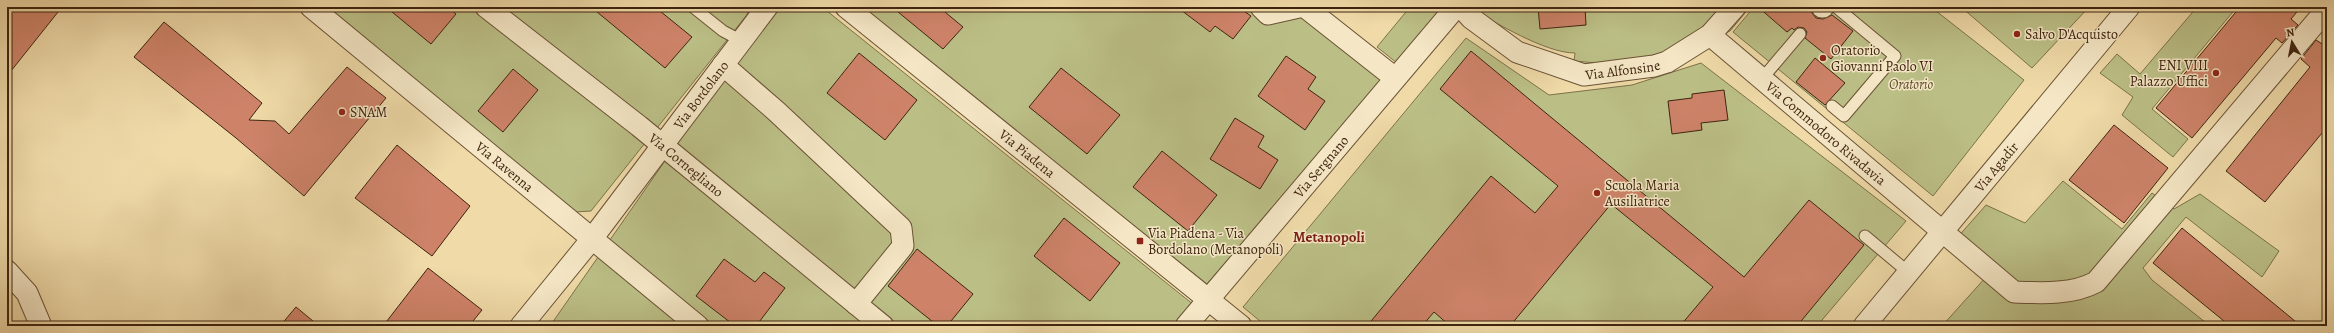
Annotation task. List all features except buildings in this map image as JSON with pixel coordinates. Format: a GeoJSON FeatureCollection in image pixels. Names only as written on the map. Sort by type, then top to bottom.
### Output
{"type":"FeatureCollection","features":[{"type":"Feature","properties":{"kind":"street","name":"Via Ravenna"},"geometry":{"type":"LineString","coordinates":[[311,7],[591,240],[698,326]]}},
{"type":"Feature","properties":{"kind":"street","name":"Via Cornegliano"},"geometry":{"type":"LineString","coordinates":[[486,7],[663,145],[883,326]]}},
{"type":"Feature","properties":{"kind":"street","name":"Via Bordolano"},"geometry":{"type":"LineString","coordinates":[[529,323],[767,7]]}},
{"type":"Feature","properties":{"kind":"street","name":"Via Piadena"},"geometry":{"type":"LineString","coordinates":[[846,7],[1241,326]]}},
{"type":"Feature","properties":{"kind":"street"},"geometry":{"type":"LineString","coordinates":[[1261,7],[1268,14],[1299,7]]}},
{"type":"Feature","properties":{"kind":"street"},"geometry":{"type":"LineString","coordinates":[[1305,7],[1395,78]]}},
{"type":"Feature","properties":{"kind":"street","name":"Via Sergnano"},"geometry":{"type":"LineString","coordinates":[[1186,326],[1456,7]]}},
{"type":"Feature","properties":{"kind":"street","name":"Via Alfonsine"},"geometry":{"type":"LineString","coordinates":[[1461,7],[1471,18],[1517,52],[1584,75],[1654,66],[1666,62],[1710,35],[1735,7]]}},
{"type":"Feature","properties":{"kind":"street","name":"Via Agadir"},"geometry":{"type":"LineString","coordinates":[[1864,326],[2129,7]]}},
{"type":"Feature","properties":{"kind":"street","name":"Via Commodoro Rivadavia"},"geometry":{"type":"LineString","coordinates":[[1710,35],[1941,233],[2014,292],[2078,290],[2096,282],[2327,9]]}},
{"type":"Feature","properties":{"kind":"street"},"geometry":{"type":"LineString","coordinates":[[723,66],[776,111],[901,228],[903,246],[856,304]]}},
{"type":"Feature","properties":{"kind":"street"},"geometry":{"type":"LineString","coordinates":[[7,271],[27,293],[41,326]]}},
{"type":"Feature","properties":{"kind":"lane"},"geometry":{"type":"LineString","coordinates":[[693,7],[723,31],[742,40]]}},
{"type":"Feature","properties":{"kind":"lane"},"geometry":{"type":"LineString","coordinates":[[1832,106],[1844,116],[1895,56],[1836,7]]}},
{"type":"Feature","properties":{"kind":"lane"},"geometry":{"type":"LineString","coordinates":[[1761,80],[1800,34]]}},
{"type":"Feature","properties":{"kind":"lane"},"geometry":{"type":"LineString","coordinates":[[1864,236],[1908,272]]}},
{"type":"Feature","properties":{"kind":"green space"},"geometry":{"type":"Polygon","coordinates":[[[328,7],[751,7],[746,16],[591,211],[575,212],[328,7]]]}},
{"type":"Feature","properties":{"kind":"green space"},"geometry":{"type":"Polygon","coordinates":[[[784,7],[822,7],[1194,305],[1176,326],[550,326],[759,26],[784,7]]]}},
{"type":"Feature","properties":{"kind":"green space"},"geometry":{"type":"Polygon","coordinates":[[[860,7],[1254,7],[1297,9],[1383,78],[1207,284],[860,7]]]}},
{"type":"Feature","properties":{"kind":"green space"},"geometry":{"type":"Polygon","coordinates":[[[1410,7],[1445,7],[1397,63],[1377,47],[1410,7]]]}},
{"type":"Feature","properties":{"kind":"green space"},"geometry":{"type":"Polygon","coordinates":[[[1468,7],[1750,7],[1730,31],[1667,58],[1620,65],[1574,61],[1575,53],[1563,52],[1549,48],[1520,36],[1468,7]]]}},
{"type":"Feature","properties":{"kind":"green space","name":"Oratorio"},"geometry":{"type":"Polygon","coordinates":[[[1754,7],[1931,7],[2024,80],[1933,196],[1733,32],[1754,7]]]}},
{"type":"Feature","properties":{"kind":"green space","name":"Salvo D'Acquisto"},"geometry":{"type":"Polygon","coordinates":[[[1961,7],[2089,7],[2032,68],[1961,7]]]}},
{"type":"Feature","properties":{"kind":"green space"},"geometry":{"type":"Polygon","coordinates":[[[2197,7],[2237,7],[2152,109],[2188,139],[2173,157],[2122,115],[2133,97],[2100,73],[2117,54],[2140,74],[2197,7]]]}},
{"type":"Feature","properties":{"kind":"green space"},"geometry":{"type":"Polygon","coordinates":[[[1466,38],[1549,95],[1632,85],[1701,63],[1906,221],[1817,326],[1266,326],[1243,307],[1466,38]]]}},
{"type":"Feature","properties":{"kind":"green space"},"geometry":{"type":"Polygon","coordinates":[[[2063,181],[2122,229],[2152,193],[2174,209],[2200,194],[2279,251],[2262,277],[2186,217],[2143,268],[2152,280],[2210,326],[1942,326],[1986,277],[1949,247],[1986,205],[2025,223],[2063,181]]]}},
{"type":"Feature","properties":{"kind":"place","name":"Salvo D'Acquisto"},"geometry":{"type":"Point","coordinates":[2017,34]}},
{"type":"Feature","properties":{"kind":"place","name":"Oratorio Giovanni Paolo VI"},"geometry":{"type":"Point","coordinates":[1823,58]}},
{"type":"Feature","properties":{"kind":"place","name":"ENI VIII Palazzo Uffici"},"geometry":{"type":"Point","coordinates":[2216,73]}},
{"type":"Feature","properties":{"kind":"place","name":"SNAM"},"geometry":{"type":"Point","coordinates":[342,112]}},
{"type":"Feature","properties":{"kind":"place","name":"Scuola Maria Ausiliatrice"},"geometry":{"type":"Point","coordinates":[1597,193]}},
{"type":"Feature","properties":{"kind":"place","name":"Via Piadena - Via Bordolano (Metanopoli)"},"geometry":{"type":"Point","coordinates":[1140,241]}},
{"type":"Feature","properties":{"kind":"district","name":"Metanopoli"},"geometry":{"type":"Point","coordinates":[1329,237]}}]}
